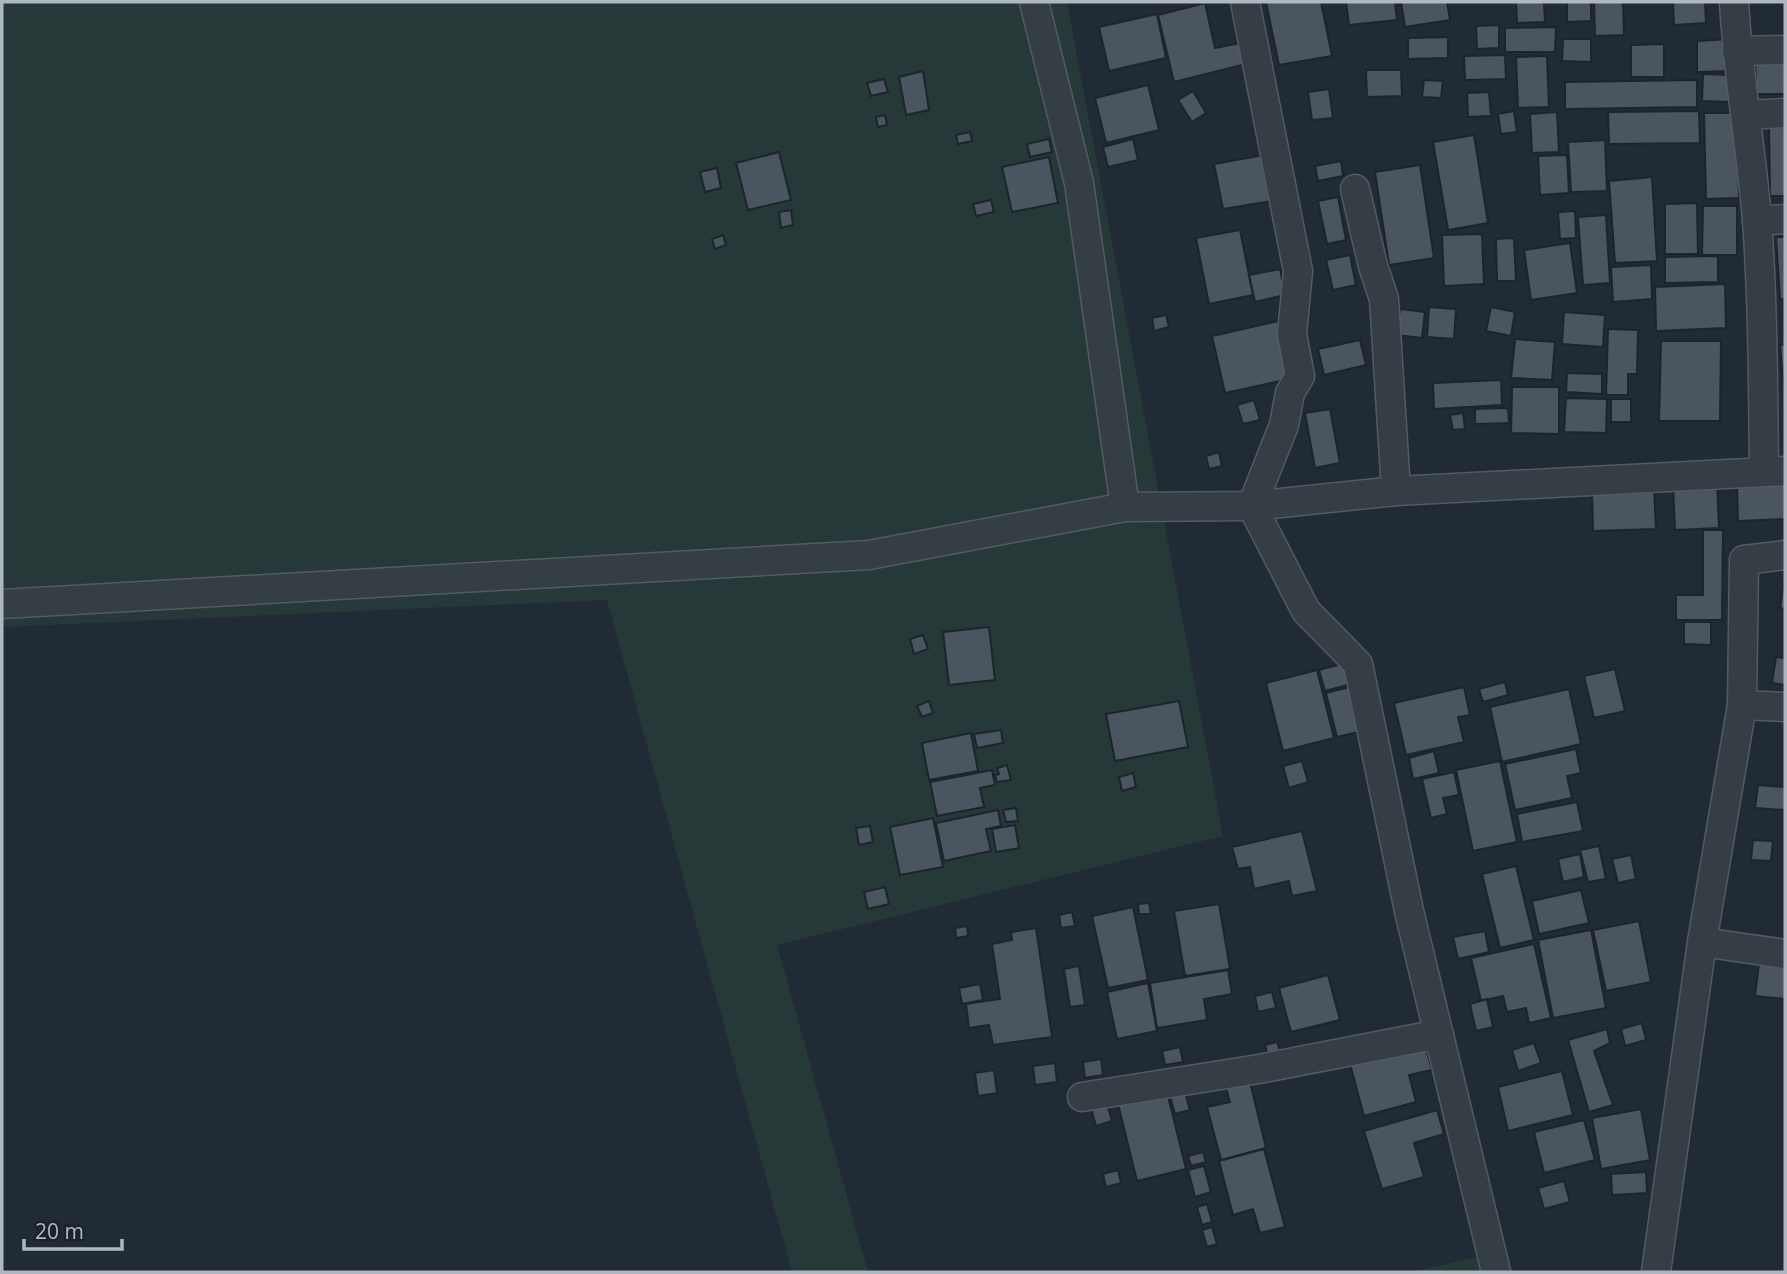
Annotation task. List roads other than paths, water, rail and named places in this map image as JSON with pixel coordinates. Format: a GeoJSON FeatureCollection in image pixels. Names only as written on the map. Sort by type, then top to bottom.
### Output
{"type":"FeatureCollection","features":[{"type":"Feature","properties":{"kind":"street"},"geometry":{"type":"LineString","coordinates":[[1034,2],[1079,183],[1125,507]]}},
{"type":"Feature","properties":{"kind":"street"},"geometry":{"type":"LineString","coordinates":[[1245,2],[1298,271],[1292,334],[1300,376],[1290,393],[1284,425],[1252,506],[1306,611],[1357,664],[1409,911],[1496,1272]]}},
{"type":"Feature","properties":{"kind":"street"},"geometry":{"type":"LineString","coordinates":[[2,604],[869,555],[1125,507],[1252,506],[1396,491],[1775,471],[1774,327],[1757,221],[1747,115],[1737,51],[1734,2]]}},
{"type":"Feature","properties":{"kind":"street"},"geometry":{"type":"LineString","coordinates":[[1737,51],[1785,50]]}},
{"type":"Feature","properties":{"kind":"street"},"geometry":{"type":"LineString","coordinates":[[1747,115],[1785,113]]}},
{"type":"Feature","properties":{"kind":"street"},"geometry":{"type":"LineString","coordinates":[[1355,189],[1384,299],[1396,491]]}},
{"type":"Feature","properties":{"kind":"street"},"geometry":{"type":"LineString","coordinates":[[1757,221],[1785,219]]}},
{"type":"Feature","properties":{"kind":"street"},"geometry":{"type":"LineString","coordinates":[[1656,1272],[1702,942],[1742,705],[1744,560],[1785,555]]}},
{"type":"Feature","properties":{"kind":"street"},"geometry":{"type":"LineString","coordinates":[[1742,705],[1785,707]]}},
{"type":"Feature","properties":{"kind":"street"},"geometry":{"type":"LineString","coordinates":[[1702,942],[1785,954]]}},
{"type":"Feature","properties":{"kind":"street"},"geometry":{"type":"LineString","coordinates":[[1082,1097],[1259,1069],[1438,1034]]}}]}
